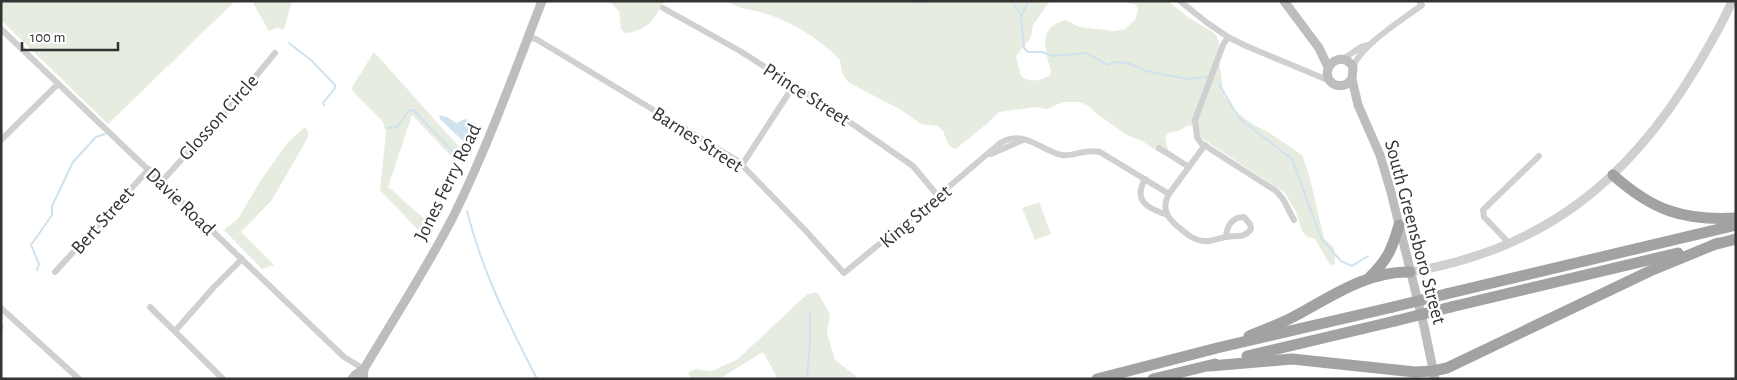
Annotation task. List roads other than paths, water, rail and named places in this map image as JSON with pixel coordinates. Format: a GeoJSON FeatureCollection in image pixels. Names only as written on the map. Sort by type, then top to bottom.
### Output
{"type":"FeatureCollection","features":[{"type":"Feature","properties":{"kind":"highway"},"geometry":{"type":"LineString","coordinates":[[1612,176],[1631,192],[1662,209],[1684,216],[1700,218],[1736,218]]}},
{"type":"Feature","properties":{"kind":"highway"},"geometry":{"type":"LineString","coordinates":[[1369,278],[1383,263],[1392,248],[1399,225]]}},
{"type":"Feature","properties":{"kind":"highway"},"geometry":{"type":"LineString","coordinates":[[1097,379],[1217,348],[1736,225]]}},
{"type":"Feature","properties":{"kind":"highway"},"geometry":{"type":"LineString","coordinates":[[1153,379],[1736,239]]}},
{"type":"Feature","properties":{"kind":"highway"},"geometry":{"type":"LineString","coordinates":[[1210,366],[1292,359],[1434,375],[1642,275],[1718,243]]}},
{"type":"Feature","properties":{"kind":"highway"},"geometry":{"type":"LineString","coordinates":[[1217,348],[1279,323],[1369,278],[1390,272],[1410,272]]}},
{"type":"Feature","properties":{"kind":"main road","name":"Jones Ferry Road"},"geometry":{"type":"LineString","coordinates":[[352,379],[355,375],[363,374],[453,216],[487,144],[542,1]]}},
{"type":"Feature","properties":{"kind":"main road"},"geometry":{"type":"LineString","coordinates":[[1284,1],[1319,48],[1328,68],[1330,82],[1340,86],[1347,84],[1352,78],[1353,68],[1350,63],[1319,48]]}},
{"type":"Feature","properties":{"kind":"main road"},"geometry":{"type":"LineString","coordinates":[[1328,68],[1333,61],[1342,59]]}},
{"type":"Feature","properties":{"kind":"main road","name":"South Greensboro Street"},"geometry":{"type":"LineString","coordinates":[[1352,78],[1358,105],[1380,155],[1424,326],[1434,375]]}},
{"type":"Feature","properties":{"kind":"main road","name":"South Greensboro Street"},"geometry":{"type":"LineString","coordinates":[[1340,86],[1358,105]]}},
{"type":"Feature","properties":{"kind":"street"},"geometry":{"type":"LineString","coordinates":[[1180,1],[1228,37],[1307,72],[1316,74],[1330,82]]}},
{"type":"Feature","properties":{"kind":"street"},"geometry":{"type":"LineString","coordinates":[[1410,272],[1436,268],[1510,244],[1547,225],[1576,206],[1612,176],[1653,131],[1677,99],[1715,36],[1732,1]]}},
{"type":"Feature","properties":{"kind":"street"},"geometry":{"type":"LineString","coordinates":[[1353,68],[1356,59],[1369,45],[1420,3]]}},
{"type":"Feature","properties":{"kind":"street","name":"Prince Street"},"geometry":{"type":"LineString","coordinates":[[663,8],[740,51],[794,85],[913,166],[938,196]]}},
{"type":"Feature","properties":{"kind":"street","name":"Davie Road"},"geometry":{"type":"LineString","coordinates":[[1,29],[363,374]]}},
{"type":"Feature","properties":{"kind":"street"},"geometry":{"type":"LineString","coordinates":[[1228,37],[1223,45],[1195,120],[1197,137],[1204,145],[1276,191],[1283,199],[1294,220]]}},
{"type":"Feature","properties":{"kind":"street","name":"Barnes Street"},"geometry":{"type":"LineString","coordinates":[[528,38],[541,42],[716,146],[742,165],[844,273]]}},
{"type":"Feature","properties":{"kind":"street"},"geometry":{"type":"LineString","coordinates":[[1342,59],[1361,47],[1369,45]]}},
{"type":"Feature","properties":{"kind":"street","name":"Glosson Circle"},"geometry":{"type":"LineString","coordinates":[[162,181],[275,53]]}},
{"type":"Feature","properties":{"kind":"street"},"geometry":{"type":"LineString","coordinates":[[1316,74],[1328,68]]}},
{"type":"Feature","properties":{"kind":"street"},"geometry":{"type":"LineString","coordinates":[[1,140],[58,84]]}},
{"type":"Feature","properties":{"kind":"street"},"geometry":{"type":"LineString","coordinates":[[742,165],[794,85]]}},
{"type":"Feature","properties":{"kind":"street","name":"King Street"},"geometry":{"type":"LineString","coordinates":[[844,273],[984,157],[1024,140],[1030,140],[1062,155],[1088,150],[1100,152],[1145,179]]}},
{"type":"Feature","properties":{"kind":"street"},"geometry":{"type":"LineString","coordinates":[[1204,145],[1169,194],[1165,205],[1167,215],[1174,224],[1193,238],[1212,241],[1226,237]]}},
{"type":"Feature","properties":{"kind":"street"},"geometry":{"type":"LineString","coordinates":[[1160,148],[1189,167]]}},
{"type":"Feature","properties":{"kind":"street"},"geometry":{"type":"LineString","coordinates":[[1510,244],[1484,217],[1483,210],[1539,156]]}},
{"type":"Feature","properties":{"kind":"street","name":"Bert Street"},"geometry":{"type":"LineString","coordinates":[[55,272],[149,169]]}},
{"type":"Feature","properties":{"kind":"street"},"geometry":{"type":"LineString","coordinates":[[1167,215],[1155,211],[1142,202],[1140,195],[1145,179],[1169,194]]}},
{"type":"Feature","properties":{"kind":"street"},"geometry":{"type":"LineString","coordinates":[[175,331],[242,259]]}},
{"type":"Feature","properties":{"kind":"street"},"geometry":{"type":"LineString","coordinates":[[150,307],[223,379]]}},
{"type":"Feature","properties":{"kind":"street"},"geometry":{"type":"LineString","coordinates":[[2,310],[79,379]]}},
{"type":"Feature","properties":{"kind":"water"},"geometry":{"type":"Polygon","coordinates":[[[439,115],[447,117],[456,123],[465,119],[476,124],[468,142],[465,143],[440,119],[439,115]]]}},
{"type":"Feature","properties":{"kind":"waterway"},"geometry":{"type":"LineString","coordinates":[[913,1],[918,3],[925,1]]}},
{"type":"Feature","properties":{"kind":"waterway"},"geometry":{"type":"LineString","coordinates":[[1012,1],[1021,15],[1024,48],[1028,52],[1042,52],[1052,56],[1086,53],[1108,65],[1115,62],[1128,63],[1146,71],[1187,79],[1207,77]]}},
{"type":"Feature","properties":{"kind":"waterway"},"geometry":{"type":"LineString","coordinates":[[1022,15],[1028,1]]}},
{"type":"Feature","properties":{"kind":"waterway"},"geometry":{"type":"LineString","coordinates":[[289,43],[311,60],[335,85],[335,88],[323,103],[324,105]]}},
{"type":"Feature","properties":{"kind":"waterway"},"geometry":{"type":"LineString","coordinates":[[1219,84],[1239,118],[1292,159],[1321,238],[1341,261],[1352,266],[1368,256]]}},
{"type":"Feature","properties":{"kind":"waterway"},"geometry":{"type":"LineString","coordinates":[[386,128],[397,127],[409,110],[413,110],[460,159]]}},
{"type":"Feature","properties":{"kind":"waterway"},"geometry":{"type":"LineString","coordinates":[[37,270],[39,264],[31,245],[52,215],[52,206],[73,162],[96,137],[105,134]]}},
{"type":"Feature","properties":{"kind":"waterway"},"geometry":{"type":"LineString","coordinates":[[467,211],[473,234],[489,277],[506,317],[537,379]]}},
{"type":"Feature","properties":{"kind":"waterway"},"geometry":{"type":"LineString","coordinates":[[807,379],[810,312]]}},
{"type":"Feature","properties":{"kind":"waterway"},"geometry":{"type":"LineString","coordinates":[[1,332],[3,326]]}}]}
